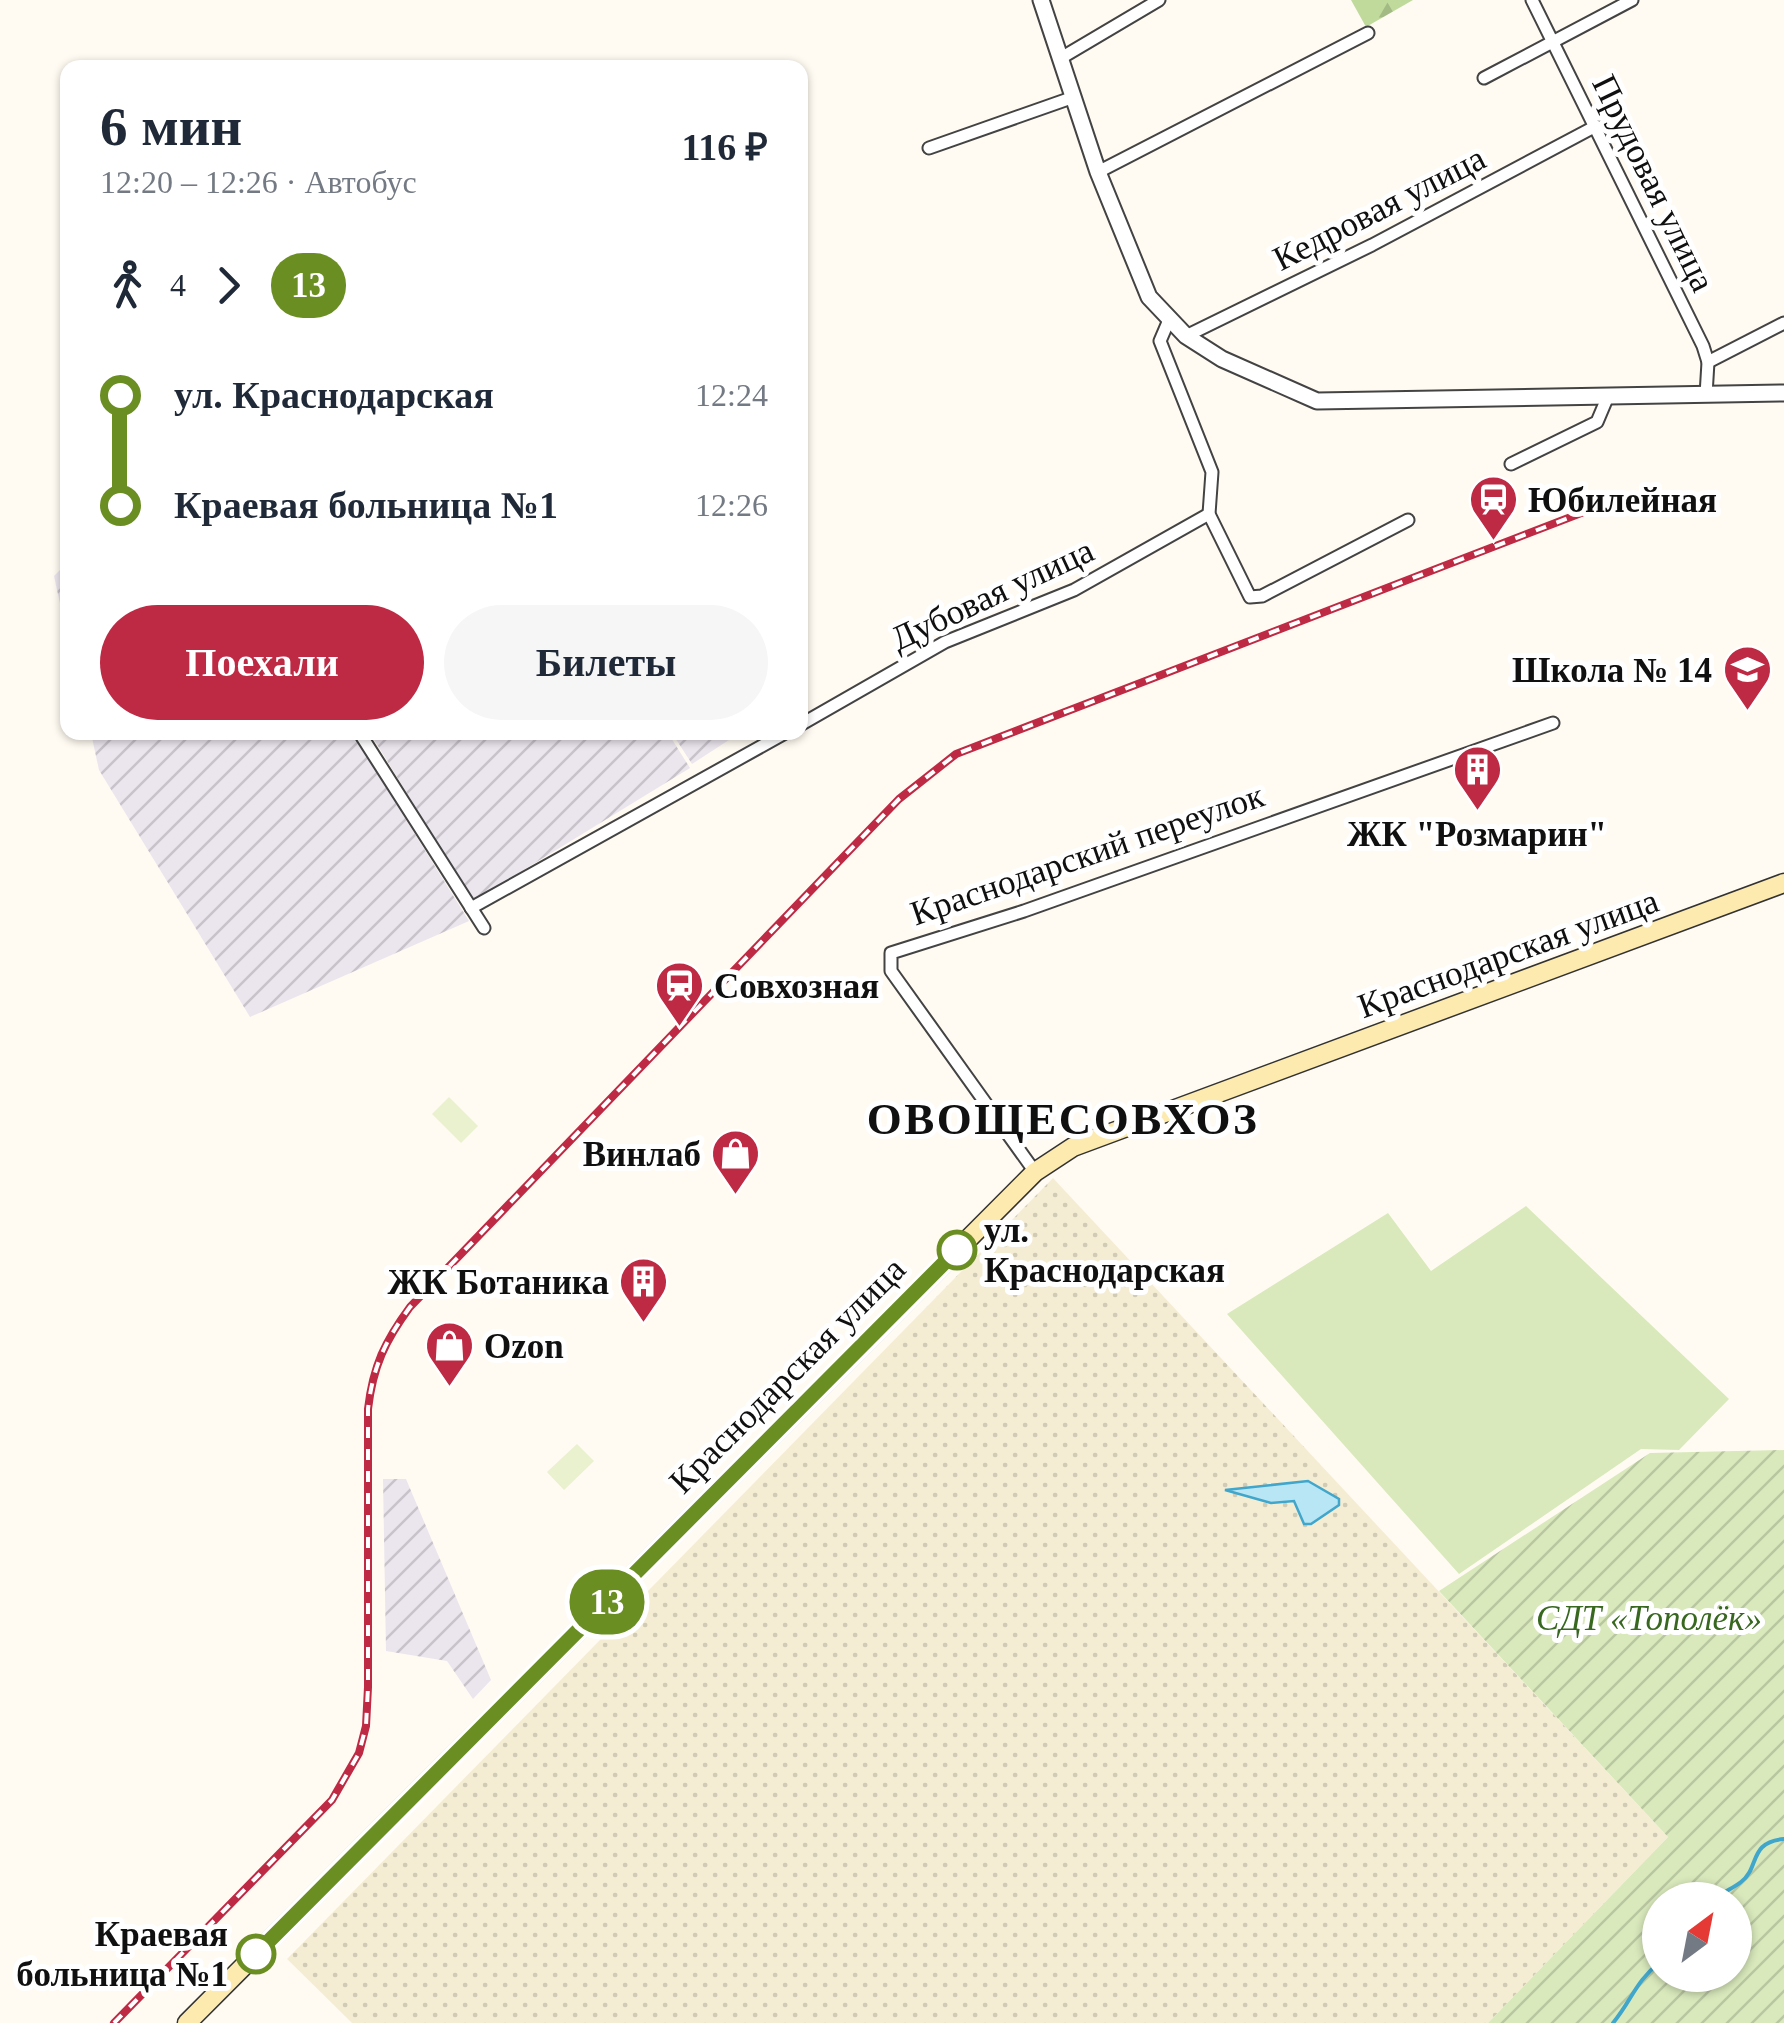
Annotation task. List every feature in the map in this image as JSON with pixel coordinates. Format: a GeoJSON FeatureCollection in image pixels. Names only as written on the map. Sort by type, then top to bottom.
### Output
{"type":"FeatureCollection","features":[{"type":"Feature","properties":{"kind":"main road","name":"Краснодарская улица"},"geometry":{"type":"LineString","coordinates":[[188,2023],[1035,1172],[1073,1147],[1784,884]]}},
{"type":"Feature","properties":{"kind":"street"},"geometry":{"type":"LineString","coordinates":[[1041,0],[1098,172],[1149,298],[1186,336],[1266,382],[1317,401],[1784,393]]}},
{"type":"Feature","properties":{"kind":"street"},"geometry":{"type":"LineString","coordinates":[[1061,58],[1159,0]]}},
{"type":"Feature","properties":{"kind":"street","name":"Прудовая улица"},"geometry":{"type":"LineString","coordinates":[[1532,0],[1708,362],[1706,395]]}},
{"type":"Feature","properties":{"kind":"street"},"geometry":{"type":"LineString","coordinates":[[1484,78],[1632,0]]}},
{"type":"Feature","properties":{"kind":"street"},"geometry":{"type":"LineString","coordinates":[[1098,172],[1368,32]]}},
{"type":"Feature","properties":{"kind":"street"},"geometry":{"type":"LineString","coordinates":[[929,148],[1074,96]]}},
{"type":"Feature","properties":{"kind":"street","name":"Кедровая улица"},"geometry":{"type":"LineString","coordinates":[[1186,336],[1372,245],[1596,126]]}},
{"type":"Feature","properties":{"kind":"street"},"geometry":{"type":"LineString","coordinates":[[1169,320],[1160,341],[1212,472],[1208,514],[1250,598],[1262,596],[1408,520]]}},
{"type":"Feature","properties":{"kind":"street"},"geometry":{"type":"LineString","coordinates":[[1708,362],[1784,323]]}},
{"type":"Feature","properties":{"kind":"street"},"geometry":{"type":"LineString","coordinates":[[1510,464],[1597,422],[1608,396]]}},
{"type":"Feature","properties":{"kind":"street","name":"Дубовая улица"},"geometry":{"type":"LineString","coordinates":[[808,720],[945,642],[1074,590],[1208,514]]}},
{"type":"Feature","properties":{"kind":"street","name":"Краснодарский переулок"},"geometry":{"type":"LineString","coordinates":[[1035,1172],[891,971],[891,953],[1024,911],[1553,723]]}},
{"type":"Feature","properties":{"kind":"street"},"geometry":{"type":"LineString","coordinates":[[364,740],[484,928]]}},
{"type":"Feature","properties":{"kind":"street"},"geometry":{"type":"LineString","coordinates":[[471,908],[773,740]]}},
{"type":"Feature","properties":{"kind":"shaded area"},"geometry":{"type":"Polygon","coordinates":[[[60,570],[60,603],[54,576],[60,570]]]}},
{"type":"Feature","properties":{"kind":"shaded area"},"geometry":{"type":"Polygon","coordinates":[[[93,740],[356,740],[469,921],[250,1017],[99,770],[93,740]]]}},
{"type":"Feature","properties":{"kind":"shaded area"},"geometry":{"type":"Polygon","coordinates":[[[374,740],[672,740],[690,768],[473,901],[374,740]]]}},
{"type":"Feature","properties":{"kind":"shaded area"},"geometry":{"type":"Polygon","coordinates":[[[677,740],[729,740],[692,764],[677,740]]]}},
{"type":"Feature","properties":{"kind":"shaded area"},"geometry":{"type":"Polygon","coordinates":[[[1053,1178],[1668,1837],[1488,2023],[352,2023],[287,1959],[1053,1178]]]}},
{"type":"Feature","properties":{"kind":"shaded area"},"geometry":{"type":"Polygon","coordinates":[[[383,1479],[406,1479],[491,1680],[473,1699],[447,1661],[386,1651],[383,1479]]]}},
{"type":"Feature","properties":{"kind":"green space"},"geometry":{"type":"Polygon","coordinates":[[[1351,0],[1413,0],[1366,27],[1351,0]]]}},
{"type":"Feature","properties":{"kind":"green space"},"geometry":{"type":"Polygon","coordinates":[[[449,1097],[478,1126],[461,1143],[432,1114],[449,1097]]]}},
{"type":"Feature","properties":{"kind":"green space"},"geometry":{"type":"Polygon","coordinates":[[[1526,1206],[1729,1399],[1679,1450],[1641,1449],[1459,1574],[1227,1314],[1388,1213],[1431,1271],[1526,1206]]]}},
{"type":"Feature","properties":{"kind":"green space"},"geometry":{"type":"Polygon","coordinates":[[[577,1444],[594,1461],[564,1490],[547,1472],[577,1444]]]}},
{"type":"Feature","properties":{"kind":"green space","name":"СДТ «Тополёк»"},"geometry":{"type":"Polygon","coordinates":[[[1784,1450],[1784,2023],[1488,2023],[1668,1837],[1439,1591],[1650,1453],[1784,1450]]]}},
{"type":"Feature","properties":{"kind":"water"},"geometry":{"type":"Polygon","coordinates":[[[1308,1481],[1339,1499],[1339,1505],[1311,1524],[1304,1524],[1294,1501],[1271,1503],[1225,1490],[1308,1481]]]}},
{"type":"Feature","properties":{"kind":"waterway"},"geometry":{"type":"LineString","coordinates":[[1741,1882],[1760,1850],[1784,1839]]}},
{"type":"Feature","properties":{"kind":"waterway"},"geometry":{"type":"LineString","coordinates":[[1613,2023],[1642,1981]]}},
{"type":"Feature","properties":{"kind":"railway"},"geometry":{"type":"LineString","coordinates":[[114,2023],[332,1800],[359,1753],[366,1726],[368,1687],[368,1409],[377,1367],[394,1331],[410,1307],[899,799],[956,754],[1602,505]]}},
{"type":"Feature","properties":{"kind":"bus line","name":"13"},"geometry":{"type":"LineString","coordinates":[[256,1954],[957,1250]]}},
{"type":"Feature","properties":{"kind":"place","name":"Юбилейная"},"geometry":{"type":"Point","coordinates":[1493,542]}},
{"type":"Feature","properties":{"kind":"place","name":"Школа № 14"},"geometry":{"type":"Point","coordinates":[1747,712]}},
{"type":"Feature","properties":{"kind":"place","name":"ЖК \"Розмарин\""},"geometry":{"type":"Point","coordinates":[1477,812]}},
{"type":"Feature","properties":{"kind":"place","name":"Совхозная"},"geometry":{"type":"Point","coordinates":[679,1028]}},
{"type":"Feature","properties":{"kind":"place","name":"Винлаб"},"geometry":{"type":"Point","coordinates":[736,1196]}},
{"type":"Feature","properties":{"kind":"place","name":"ул. Краснодарская"},"geometry":{"type":"Point","coordinates":[957,1250]}},
{"type":"Feature","properties":{"kind":"place","name":"ЖК Ботаника"},"geometry":{"type":"Point","coordinates":[644,1324]}},
{"type":"Feature","properties":{"kind":"place","name":"Ozon"},"geometry":{"type":"Point","coordinates":[449,1388]}},
{"type":"Feature","properties":{"kind":"place","name":"Краевая больница №1"},"geometry":{"type":"Point","coordinates":[256,1954]}},
{"type":"Feature","properties":{"kind":"district","name":"ОВОЩЕСОВХОЗ"},"geometry":{"type":"Point","coordinates":[1063,1118]}}]}
